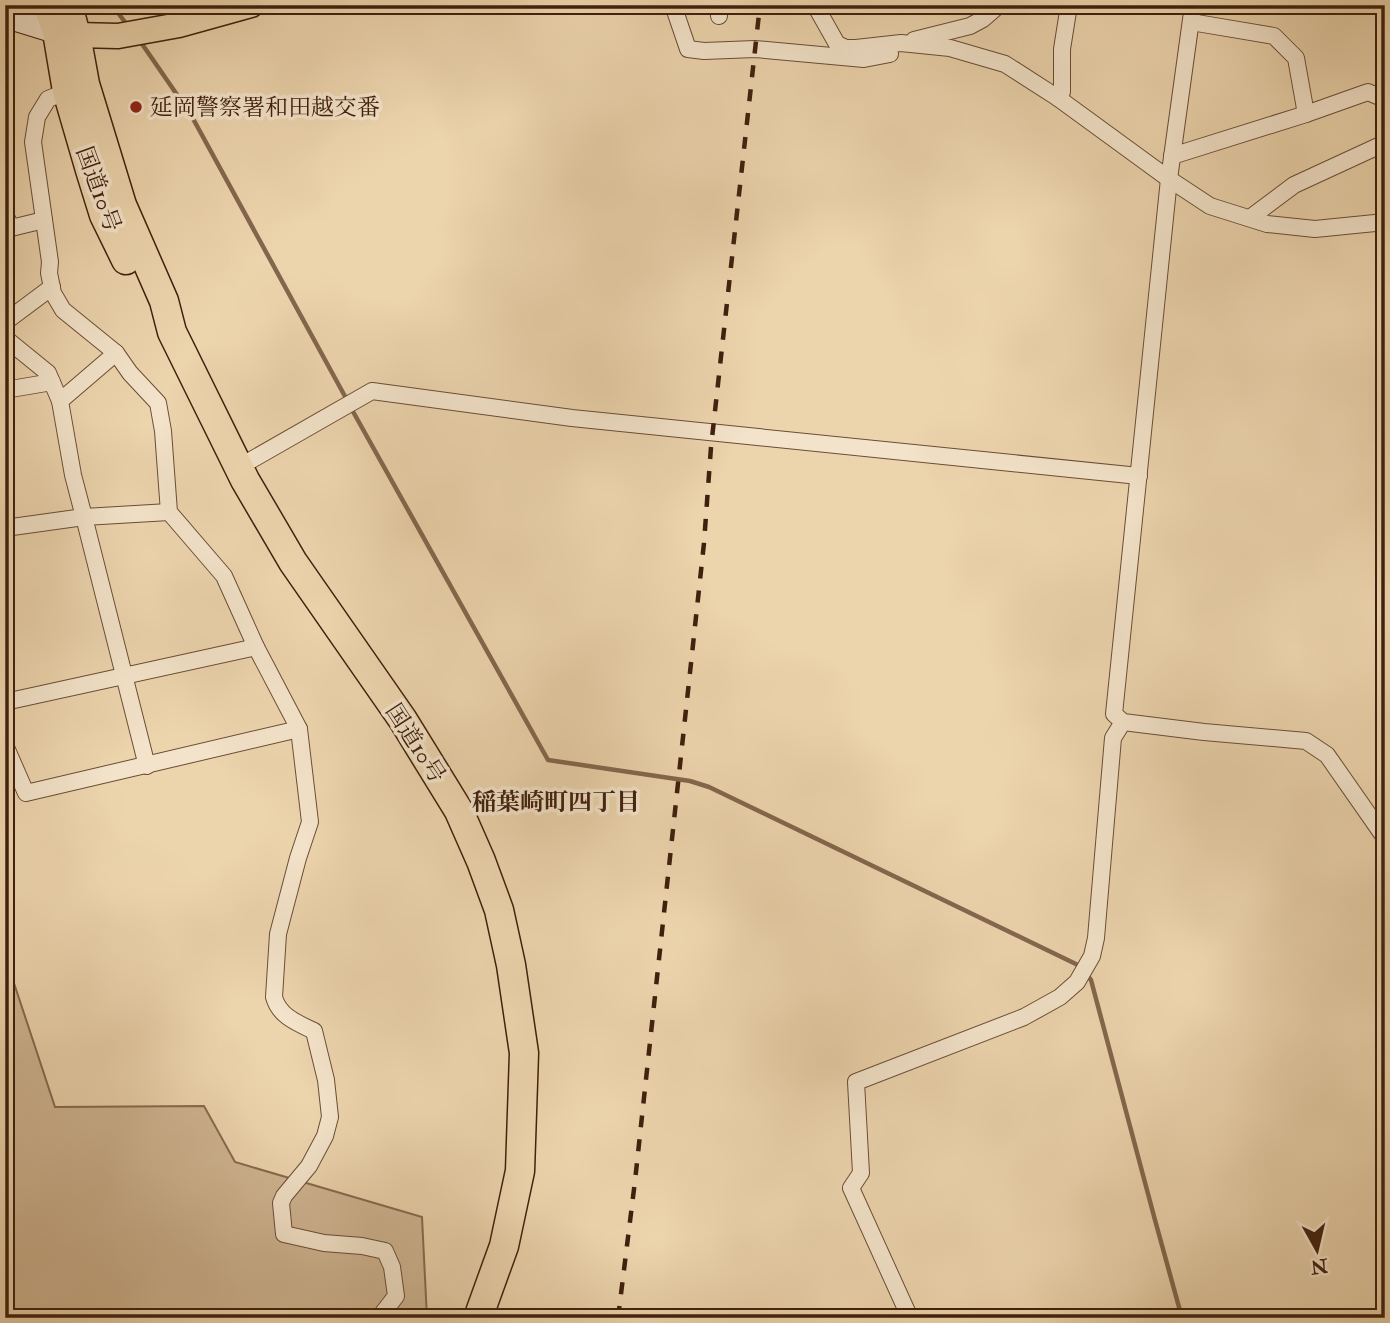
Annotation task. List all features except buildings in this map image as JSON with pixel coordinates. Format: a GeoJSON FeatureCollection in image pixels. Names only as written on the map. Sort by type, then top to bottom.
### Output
{"type":"FeatureCollection","features":[{"type":"Feature","properties":{"kind":"highway"},"geometry":{"type":"LineString","coordinates":[[48,5],[66,34]]}},
{"type":"Feature","properties":{"kind":"highway"},"geometry":{"type":"LineString","coordinates":[[66,34],[68,5]]}},
{"type":"Feature","properties":{"kind":"highway","name":"国道10号"},"geometry":{"type":"LineString","coordinates":[[66,34],[104,215],[150,307],[173,332],[239,467],[293,562],[403,720],[459,810],[499,910],[511,965],[524,1053],[520,1171],[505,1246],[478,1318]]}},
{"type":"Feature","properties":{"kind":"main road"},"geometry":{"type":"LineString","coordinates":[[66,34],[118,36],[179,25],[251,5]]}},
{"type":"Feature","properties":{"kind":"street"},"geometry":{"type":"LineString","coordinates":[[673,5],[688,49],[755,49],[864,59],[934,47]]}},
{"type":"Feature","properties":{"kind":"street"},"geometry":{"type":"LineString","coordinates":[[816,5],[837,44],[846,48],[901,43],[957,31],[983,19],[999,5]]}},
{"type":"Feature","properties":{"kind":"street"},"geometry":{"type":"LineString","coordinates":[[1058,98],[1062,92],[1062,49],[1069,5]]}},
{"type":"Feature","properties":{"kind":"street"},"geometry":{"type":"LineString","coordinates":[[1193,5],[1169,179],[1114,714],[1123,722],[1306,741],[1327,755],[1385,838]]}},
{"type":"Feature","properties":{"kind":"street"},"geometry":{"type":"LineString","coordinates":[[5,16],[66,34]]}},
{"type":"Feature","properties":{"kind":"street"},"geometry":{"type":"LineString","coordinates":[[1191,22],[1274,36],[1296,58],[1306,114]]}},
{"type":"Feature","properties":{"kind":"street"},"geometry":{"type":"LineString","coordinates":[[901,43],[960,50],[1004,64],[1058,98],[1210,206],[1266,224],[1315,229],[1385,222]]}},
{"type":"Feature","properties":{"kind":"street"},"geometry":{"type":"LineString","coordinates":[[76,87],[48,99],[37,117],[33,142],[53,293],[63,310],[116,353],[130,373],[158,403],[163,431],[169,512],[224,576],[256,647],[299,729],[310,822],[278,934],[274,997],[277,1007],[283,1013],[314,1031],[326,1080],[330,1117],[325,1136],[309,1166],[281,1203],[284,1234],[324,1243],[385,1251],[392,1266],[397,1296],[379,1318]]}},
{"type":"Feature","properties":{"kind":"street"},"geometry":{"type":"LineString","coordinates":[[1172,156],[1368,92],[1384,99]]}},
{"type":"Feature","properties":{"kind":"street"},"geometry":{"type":"LineString","coordinates":[[1250,218],[1294,185],[1385,143]]}},
{"type":"Feature","properties":{"kind":"street"},"geometry":{"type":"LineString","coordinates":[[5,214],[11,229],[44,220]]}},
{"type":"Feature","properties":{"kind":"street"},"geometry":{"type":"LineString","coordinates":[[5,322],[52,287]]}},
{"type":"Feature","properties":{"kind":"street"},"geometry":{"type":"LineString","coordinates":[[5,338],[48,373],[60,401],[83,517],[147,766]]}},
{"type":"Feature","properties":{"kind":"street"},"geometry":{"type":"LineString","coordinates":[[60,401],[116,353]]}},
{"type":"Feature","properties":{"kind":"street"},"geometry":{"type":"LineString","coordinates":[[5,390],[52,382]]}},
{"type":"Feature","properties":{"kind":"street"},"geometry":{"type":"LineString","coordinates":[[239,467],[372,391],[572,418],[1139,476]]}},
{"type":"Feature","properties":{"kind":"street"},"geometry":{"type":"LineString","coordinates":[[5,528],[83,517],[169,512]]}},
{"type":"Feature","properties":{"kind":"street"},"geometry":{"type":"LineString","coordinates":[[5,702],[256,647]]}},
{"type":"Feature","properties":{"kind":"street"},"geometry":{"type":"LineString","coordinates":[[910,1318],[851,1188],[861,1173],[856,1082],[1024,1017],[1060,997],[1079,979],[1092,956],[1096,938],[1113,737],[1123,722]]}},
{"type":"Feature","properties":{"kind":"street"},"geometry":{"type":"LineString","coordinates":[[5,745],[26,793],[299,729]]}},
{"type":"Feature","properties":{"kind":"shaded area"},"geometry":{"type":"Polygon","coordinates":[[[5,956],[55,1107],[204,1106],[235,1162],[422,1217],[427,1318],[5,1318],[5,956]]]}},
{"type":"Feature","properties":{"kind":"waterway"},"geometry":{"type":"LineString","coordinates":[[112,5],[128,26]]}},
{"type":"Feature","properties":{"kind":"waterway"},"geometry":{"type":"LineString","coordinates":[[140,41],[191,115],[347,400]]}},
{"type":"Feature","properties":{"kind":"waterway"},"geometry":{"type":"LineString","coordinates":[[351,408],[548,760],[690,781],[709,787],[1080,966],[1091,980],[1182,1318]]}},
{"type":"Feature","properties":{"kind":"railway"},"geometry":{"type":"LineString","coordinates":[[618,1318],[704,543],[711,447],[760,5]]}},
{"type":"Feature","properties":{"kind":"place","name":"延岡警察署和田越交番"},"geometry":{"type":"Point","coordinates":[136,107]}},
{"type":"Feature","properties":{"kind":"district","name":"稲葉崎町四丁目"},"geometry":{"type":"Point","coordinates":[556,802]}}]}
